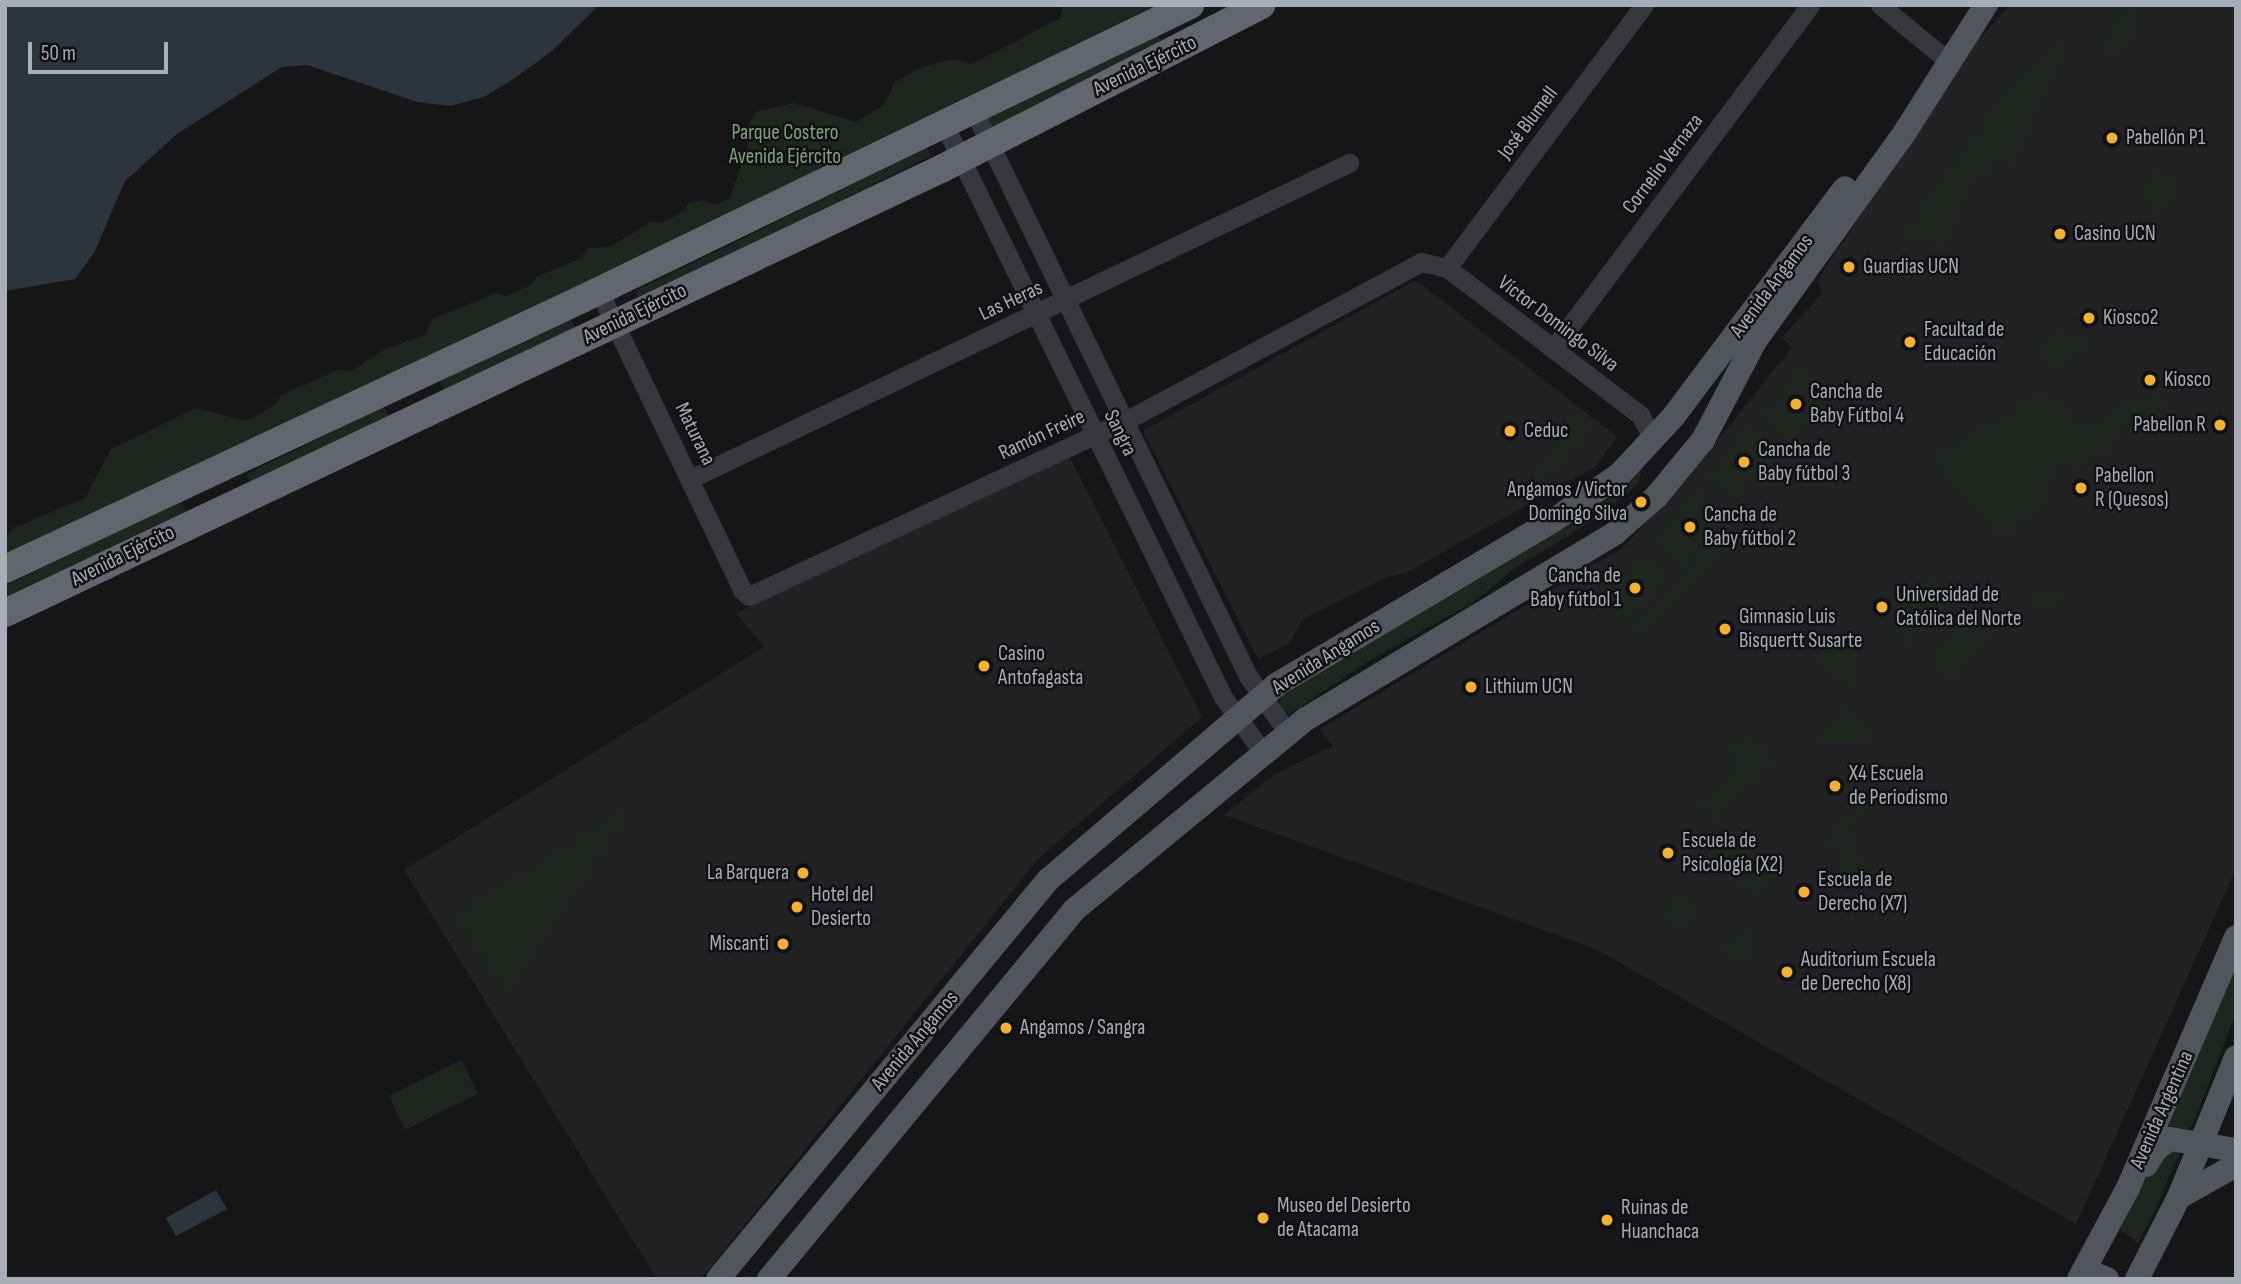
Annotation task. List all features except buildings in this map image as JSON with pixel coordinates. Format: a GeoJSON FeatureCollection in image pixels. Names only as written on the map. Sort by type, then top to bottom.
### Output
{"type":"FeatureCollection","features":[{"type":"Feature","properties":{"kind":"highway","name":"Avenida Ejército"},"geometry":{"type":"LineString","coordinates":[[5,569],[599,291],[945,126],[1190,5]]}},
{"type":"Feature","properties":{"kind":"highway","name":"Avenida Ejército"},"geometry":{"type":"LineString","coordinates":[[5,613],[962,158],[1261,5]]}},
{"type":"Feature","properties":{"kind":"highway"},"geometry":{"type":"LineString","coordinates":[[408,380],[423,412]]}},
{"type":"Feature","properties":{"kind":"highway"},"geometry":{"type":"LineString","coordinates":[[211,472],[227,506]]}},
{"type":"Feature","properties":{"kind":"main road","name":"Avenida Angamos"},"geometry":{"type":"LineString","coordinates":[[769,1279],[1074,910],[1288,733],[1615,533],[1656,497],[1703,440],[1755,341],[1942,79],[1947,60],[1986,5]]}},
{"type":"Feature","properties":{"kind":"main road","name":"Avenida Angamos"},"geometry":{"type":"LineString","coordinates":[[718,1279],[1048,880],[1262,697],[1553,520],[1620,474],[1654,440],[1929,71],[1947,60]]}},
{"type":"Feature","properties":{"kind":"main road"},"geometry":{"type":"LineString","coordinates":[[1654,440],[1656,497]]}},
{"type":"Feature","properties":{"kind":"main road","name":"Avenida Argentina"},"geometry":{"type":"LineString","coordinates":[[2079,1279],[2128,1188],[2236,937]]}},
{"type":"Feature","properties":{"kind":"main road"},"geometry":{"type":"LineString","coordinates":[[2137,1279],[2179,1197],[2236,1058]]}},
{"type":"Feature","properties":{"kind":"main road"},"geometry":{"type":"LineString","coordinates":[[2128,1188],[2163,1143],[2178,1138],[2236,1150]]}},
{"type":"Feature","properties":{"kind":"main road"},"geometry":{"type":"LineString","coordinates":[[2179,1197],[2236,1165]]}},
{"type":"Feature","properties":{"kind":"main road"},"geometry":{"type":"LineString","coordinates":[[2079,1279],[2094,1274],[2107,1279]]}},
{"type":"Feature","properties":{"kind":"street","name":"José Blumell"},"geometry":{"type":"LineString","coordinates":[[1447,268],[1644,5]]}},
{"type":"Feature","properties":{"kind":"street","name":"Cornelio Vernaza"},"geometry":{"type":"LineString","coordinates":[[1553,349],[1810,5]]}},
{"type":"Feature","properties":{"kind":"street"},"geometry":{"type":"LineString","coordinates":[[1880,5],[1947,60]]}},
{"type":"Feature","properties":{"kind":"street","name":"Sangra"},"geometry":{"type":"LineString","coordinates":[[975,111],[1262,697],[1288,733]]}},
{"type":"Feature","properties":{"kind":"street","name":"Sangra"},"geometry":{"type":"LineString","coordinates":[[945,126],[1223,697],[1264,754]]}},
{"type":"Feature","properties":{"kind":"street","name":"Las Heras"},"geometry":{"type":"LineString","coordinates":[[692,478],[1349,163]]}},
{"type":"Feature","properties":{"kind":"street","name":"Víctor Domingo Silva"},"geometry":{"type":"LineString","coordinates":[[1421,262],[1447,268],[1640,415],[1654,440]]}},
{"type":"Feature","properties":{"kind":"street","name":"Ramón Freire"},"geometry":{"type":"LineString","coordinates":[[749,596],[1125,421],[1421,262]]}},
{"type":"Feature","properties":{"kind":"street","name":"Maturana"},"geometry":{"type":"LineString","coordinates":[[599,291],[692,478],[741,590],[749,596]]}},
{"type":"Feature","properties":{"kind":"shaded area"},"geometry":{"type":"Polygon","coordinates":[[[5,5],[599,5],[553,50],[515,78],[484,97],[450,106],[417,102],[307,65],[282,67],[177,134],[125,181],[94,253],[75,279],[5,291],[5,5]]]}},
{"type":"Feature","properties":{"kind":"shaded area","name":"Universidad de Católica del Norte"},"geometry":{"type":"Polygon","coordinates":[[[2011,5],[2236,5],[2236,869],[2076,1224],[1596,949],[1224,815],[1273,775],[1333,746],[1320,729],[1623,547],[1687,479],[1792,347],[1782,338],[1822,293],[1818,281],[1822,273],[1974,44],[2011,5]]]}},
{"type":"Feature","properties":{"kind":"shaded area"},"geometry":{"type":"Polygon","coordinates":[[[1416,280],[1617,437],[1595,467],[1406,573],[1390,576],[1302,620],[1289,644],[1258,659],[1143,431],[1416,280]]]}},
{"type":"Feature","properties":{"kind":"shaded area"},"geometry":{"type":"Polygon","coordinates":[[[1068,454],[1202,717],[1039,858],[701,1279],[657,1279],[404,870],[764,647],[736,613],[1068,454]]]}},
{"type":"Feature","properties":{"kind":"shaded area"},"geometry":{"type":"Polygon","coordinates":[[[216,1190],[227,1209],[176,1236],[166,1218],[216,1190]]]}},
{"type":"Feature","properties":{"kind":"green space","name":"Parque Costero Avenida Ejército"},"geometry":{"type":"Polygon","coordinates":[[[1063,5],[1156,5],[607,275],[5,560],[5,538],[13,528],[85,498],[111,449],[196,408],[246,421],[275,405],[281,395],[340,369],[350,372],[383,350],[425,335],[432,319],[496,293],[506,296],[531,285],[536,277],[580,259],[588,248],[609,247],[651,222],[661,223],[685,210],[688,203],[703,200],[716,205],[730,198],[749,142],[747,127],[756,112],[794,103],[856,122],[884,105],[895,82],[922,67],[954,59],[972,64],[1060,18],[1063,5]]]}},
{"type":"Feature","properties":{"kind":"green space"},"geometry":{"type":"Polygon","coordinates":[[[2129,7],[2137,19],[2134,39],[2125,50],[2106,55],[2095,47],[2129,7]]]}},
{"type":"Feature","properties":{"kind":"green space"},"geometry":{"type":"Polygon","coordinates":[[[1157,33],[1164,45],[990,130],[984,119],[1157,33]]]}},
{"type":"Feature","properties":{"kind":"green space"},"geometry":{"type":"Polygon","coordinates":[[[2057,41],[2068,50],[2040,100],[2010,173],[2005,156],[1989,160],[1993,176],[1973,178],[1945,248],[1934,249],[1923,241],[1920,249],[1901,236],[2007,90],[2057,41]]]}},
{"type":"Feature","properties":{"kind":"green space"},"geometry":{"type":"Polygon","coordinates":[[[927,148],[931,156],[640,299],[635,291],[927,148]]]}},
{"type":"Feature","properties":{"kind":"green space"},"geometry":{"type":"Polygon","coordinates":[[[2158,166],[2183,192],[2158,217],[2145,198],[2146,185],[2158,166]]]}},
{"type":"Feature","properties":{"kind":"green space"},"geometry":{"type":"Polygon","coordinates":[[[570,317],[575,328],[445,393],[439,378],[570,317]]]}},
{"type":"Feature","properties":{"kind":"green space"},"geometry":{"type":"Polygon","coordinates":[[[2061,325],[2074,335],[2082,331],[2094,346],[2052,373],[2037,344],[2061,325]]]}},
{"type":"Feature","properties":{"kind":"green space","name":"Cancha de Baby Fútbol 4"},"geometry":{"type":"Polygon","coordinates":[[[1802,365],[1833,392],[1790,442],[1759,416],[1802,365]]]}},
{"type":"Feature","properties":{"kind":"green space"},"geometry":{"type":"Polygon","coordinates":[[[2159,393],[2168,403],[2150,431],[2117,426],[2112,452],[2091,453],[2086,472],[2064,462],[2047,486],[2049,505],[2003,539],[1946,480],[1938,452],[2036,395],[2057,399],[2081,428],[2129,401],[2140,405],[2159,393]]]}},
{"type":"Feature","properties":{"kind":"green space"},"geometry":{"type":"Polygon","coordinates":[[[384,407],[390,418],[251,485],[246,474],[384,407]]]}},
{"type":"Feature","properties":{"kind":"green space"},"geometry":{"type":"Polygon","coordinates":[[[1576,410],[1592,422],[1584,441],[1565,466],[1541,483],[1535,468],[1562,442],[1576,410]]]}},
{"type":"Feature","properties":{"kind":"green space","name":"Cancha de Baby fútbol 3"},"geometry":{"type":"Polygon","coordinates":[[[1751,423],[1782,449],[1737,502],[1706,476],[1751,423]]]}},
{"type":"Feature","properties":{"kind":"green space"},"geometry":{"type":"Polygon","coordinates":[[[1643,466],[1638,484],[1600,516],[1514,569],[1474,602],[1370,660],[1290,714],[1280,708],[1281,695],[1643,466]]]}},
{"type":"Feature","properties":{"kind":"green space","name":"Cancha de Baby fútbol 2"},"geometry":{"type":"Polygon","coordinates":[[[1698,486],[1729,513],[1681,567],[1651,540],[1698,486]]]}},
{"type":"Feature","properties":{"kind":"green space"},"geometry":{"type":"Polygon","coordinates":[[[180,500],[187,513],[5,598],[5,585],[180,500]]]}},
{"type":"Feature","properties":{"kind":"green space"},"geometry":{"type":"Polygon","coordinates":[[[1723,532],[1733,543],[1638,638],[1629,628],[1723,532]]]}},
{"type":"Feature","properties":{"kind":"green space","name":"Cancha de Baby fútbol 1"},"geometry":{"type":"Polygon","coordinates":[[[1642,551],[1670,575],[1627,625],[1600,600],[1642,551]]]}},
{"type":"Feature","properties":{"kind":"green space"},"geometry":{"type":"Polygon","coordinates":[[[1931,576],[1955,598],[1909,647],[1886,625],[1931,576]]]}},
{"type":"Feature","properties":{"kind":"green space"},"geometry":{"type":"Polygon","coordinates":[[[2027,590],[2075,591],[2043,617],[2027,590]]]}},
{"type":"Feature","properties":{"kind":"green space"},"geometry":{"type":"Polygon","coordinates":[[[1971,612],[1994,634],[1949,683],[1926,662],[1971,612]]]}},
{"type":"Feature","properties":{"kind":"green space"},"geometry":{"type":"Polygon","coordinates":[[[1843,632],[1855,641],[1857,699],[1816,663],[1843,632]]]}},
{"type":"Feature","properties":{"kind":"green space"},"geometry":{"type":"Polygon","coordinates":[[[1844,705],[1876,734],[1866,743],[1808,743],[1844,705]]]}},
{"type":"Feature","properties":{"kind":"green space"},"geometry":{"type":"Polygon","coordinates":[[[1745,730],[1777,760],[1717,822],[1698,804],[1738,763],[1725,751],[1745,730]]]}},
{"type":"Feature","properties":{"kind":"green space"},"geometry":{"type":"Polygon","coordinates":[[[1866,790],[1887,791],[1852,832],[1852,846],[1867,863],[1880,864],[1874,888],[1846,875],[1826,840],[1866,790]]]}},
{"type":"Feature","properties":{"kind":"green space"},"geometry":{"type":"Polygon","coordinates":[[[641,798],[507,995],[453,914],[641,798]]]}},
{"type":"Feature","properties":{"kind":"green space"},"geometry":{"type":"Polygon","coordinates":[[[1731,826],[1756,848],[1741,865],[1725,866],[1710,851],[1731,826]]]}},
{"type":"Feature","properties":{"kind":"green space"},"geometry":{"type":"Polygon","coordinates":[[[1756,863],[1775,879],[1764,892],[1751,892],[1737,884],[1756,863]]]}},
{"type":"Feature","properties":{"kind":"green space"},"geometry":{"type":"Polygon","coordinates":[[[1685,893],[1700,907],[1687,924],[1665,924],[1664,908],[1675,894],[1685,893]]]}},
{"type":"Feature","properties":{"kind":"green space"},"geometry":{"type":"Polygon","coordinates":[[[1750,918],[1753,961],[1733,959],[1721,951],[1750,918]]]}},
{"type":"Feature","properties":{"kind":"green space"},"geometry":{"type":"Polygon","coordinates":[[[2236,946],[2236,1013],[2193,1124],[2187,1131],[2159,1131],[2236,946]]]}},
{"type":"Feature","properties":{"kind":"green space"},"geometry":{"type":"Polygon","coordinates":[[[461,1060],[478,1094],[405,1130],[389,1096],[461,1060]]]}},
{"type":"Feature","properties":{"kind":"green space"},"geometry":{"type":"Polygon","coordinates":[[[2182,1147],[2138,1243],[2120,1230],[2158,1154],[2182,1147]]]}},
{"type":"Feature","properties":{"kind":"place","name":"Pabellón P1"},"geometry":{"type":"Point","coordinates":[2112,138]}},
{"type":"Feature","properties":{"kind":"place","name":"Casino UCN"},"geometry":{"type":"Point","coordinates":[2060,234]}},
{"type":"Feature","properties":{"kind":"place","name":"Guardias UCN"},"geometry":{"type":"Point","coordinates":[1849,267]}},
{"type":"Feature","properties":{"kind":"place","name":"Kiosco2"},"geometry":{"type":"Point","coordinates":[2089,318]}},
{"type":"Feature","properties":{"kind":"place","name":"Facultad de Educación"},"geometry":{"type":"Point","coordinates":[1910,342]}},
{"type":"Feature","properties":{"kind":"place","name":"Kiosco"},"geometry":{"type":"Point","coordinates":[2150,380]}},
{"type":"Feature","properties":{"kind":"place","name":"Cancha de Baby Fútbol 4"},"geometry":{"type":"Point","coordinates":[1796,404]}},
{"type":"Feature","properties":{"kind":"place","name":"Pabellon R"},"geometry":{"type":"Point","coordinates":[2220,425]}},
{"type":"Feature","properties":{"kind":"place","name":"Ceduc"},"geometry":{"type":"Point","coordinates":[1510,431]}},
{"type":"Feature","properties":{"kind":"place","name":"Cancha de Baby fútbol 3"},"geometry":{"type":"Point","coordinates":[1744,462]}},
{"type":"Feature","properties":{"kind":"place","name":"Pabellon R (Quesos)"},"geometry":{"type":"Point","coordinates":[2081,488]}},
{"type":"Feature","properties":{"kind":"place","name":"Angamos / Victor Domingo Silva"},"geometry":{"type":"Point","coordinates":[1641,502]}},
{"type":"Feature","properties":{"kind":"place","name":"Cancha de Baby fútbol 2"},"geometry":{"type":"Point","coordinates":[1690,527]}},
{"type":"Feature","properties":{"kind":"place","name":"Cancha de Baby fútbol 1"},"geometry":{"type":"Point","coordinates":[1635,588]}},
{"type":"Feature","properties":{"kind":"place","name":"Universidad de Católica del Norte"},"geometry":{"type":"Point","coordinates":[1882,607]}},
{"type":"Feature","properties":{"kind":"place","name":"Gimnasio Luis Bisquertt Susarte"},"geometry":{"type":"Point","coordinates":[1725,629]}},
{"type":"Feature","properties":{"kind":"place","name":"Casino Antofagasta"},"geometry":{"type":"Point","coordinates":[984,666]}},
{"type":"Feature","properties":{"kind":"place","name":"Lithium UCN"},"geometry":{"type":"Point","coordinates":[1471,687]}},
{"type":"Feature","properties":{"kind":"place","name":"X4 Escuela de Periodismo"},"geometry":{"type":"Point","coordinates":[1835,786]}},
{"type":"Feature","properties":{"kind":"place","name":"Escuela de Psicología (X2)"},"geometry":{"type":"Point","coordinates":[1668,853]}},
{"type":"Feature","properties":{"kind":"place","name":"La Barquera"},"geometry":{"type":"Point","coordinates":[803,873]}},
{"type":"Feature","properties":{"kind":"place","name":"Escuela de Derecho (X7)"},"geometry":{"type":"Point","coordinates":[1804,892]}},
{"type":"Feature","properties":{"kind":"place","name":"Hotel del Desierto"},"geometry":{"type":"Point","coordinates":[797,907]}},
{"type":"Feature","properties":{"kind":"place","name":"Miscanti"},"geometry":{"type":"Point","coordinates":[783,944]}},
{"type":"Feature","properties":{"kind":"place","name":"Auditorium Escuela de Derecho (X8)"},"geometry":{"type":"Point","coordinates":[1787,972]}},
{"type":"Feature","properties":{"kind":"place","name":"Angamos / Sangra"},"geometry":{"type":"Point","coordinates":[1006,1028]}},
{"type":"Feature","properties":{"kind":"place","name":"Museo del Desierto de Atacama"},"geometry":{"type":"Point","coordinates":[1263,1218]}},
{"type":"Feature","properties":{"kind":"place","name":"Ruinas de Huanchaca"},"geometry":{"type":"Point","coordinates":[1607,1220]}}]}
